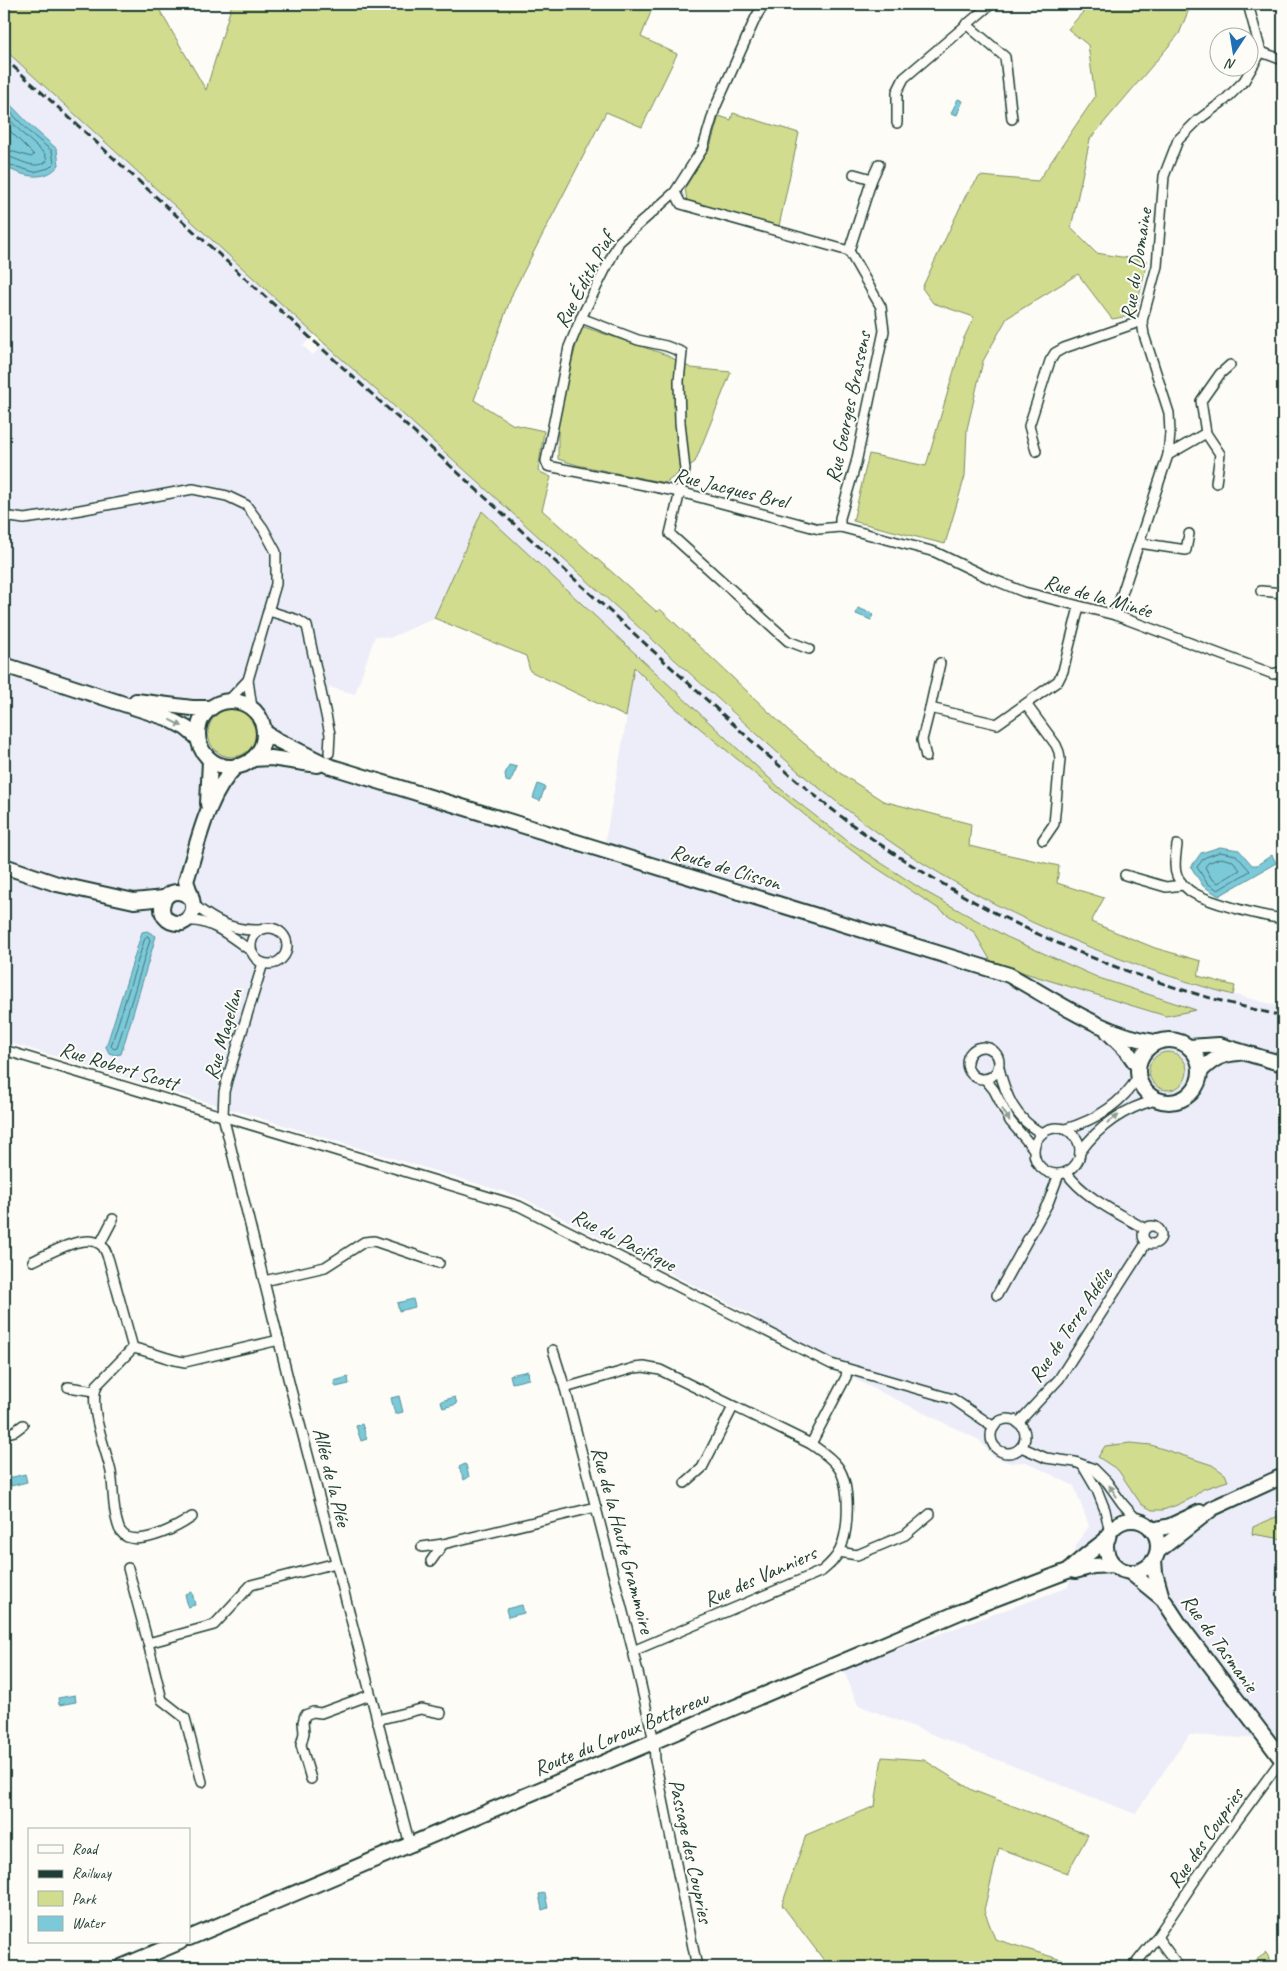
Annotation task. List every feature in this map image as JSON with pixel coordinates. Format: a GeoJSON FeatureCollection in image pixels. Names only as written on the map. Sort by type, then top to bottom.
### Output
{"type":"FeatureCollection","features":[{"type":"Feature","properties":{"kind":"main road"},"geometry":{"type":"LineString","coordinates":[[4,665],[118,701],[176,722],[198,738]]}},
{"type":"Feature","properties":{"kind":"main road"},"geometry":{"type":"LineString","coordinates":[[118,701],[192,708],[211,708],[228,701],[245,704],[252,708],[262,723],[264,732],[263,743],[259,752],[252,759]]}},
{"type":"Feature","properties":{"kind":"main road"},"geometry":{"type":"LineString","coordinates":[[211,708],[200,723],[198,738],[200,746],[210,760],[227,766],[236,766]]}},
{"type":"Feature","properties":{"kind":"main road","name":"Route de Clisson"},"geometry":{"type":"LineString","coordinates":[[264,732],[277,740],[329,759],[1009,975],[1102,1026],[1126,1036],[1155,1042]]}},
{"type":"Feature","properties":{"kind":"main road","name":"Route de Clisson"},"geometry":{"type":"LineString","coordinates":[[236,766],[252,759],[329,759]]}},
{"type":"Feature","properties":{"kind":"main road"},"geometry":{"type":"LineString","coordinates":[[207,812],[210,760]]}},
{"type":"Feature","properties":{"kind":"main road"},"geometry":{"type":"LineString","coordinates":[[165,901],[186,881],[207,812],[224,779],[236,766]]}},
{"type":"Feature","properties":{"kind":"main road"},"geometry":{"type":"LineString","coordinates":[[4,866],[57,884],[134,901],[165,901],[176,891],[184,892],[192,901]]}},
{"type":"Feature","properties":{"kind":"main road"},"geometry":{"type":"LineString","coordinates":[[165,901],[167,919],[171,922],[182,923],[187,920],[193,911],[186,881]]}},
{"type":"Feature","properties":{"kind":"main road","name":"Route de Clisson"},"geometry":{"type":"LineString","coordinates":[[1102,1026],[1128,1051],[1137,1071]]}},
{"type":"Feature","properties":{"kind":"main road"},"geometry":{"type":"LineString","coordinates":[[1190,1047],[1199,1060],[1200,1072],[1196,1087],[1186,1097],[1178,1101],[1166,1102],[1156,1100],[1142,1088],[1137,1071],[1142,1054],[1155,1042],[1172,1039],[1190,1047],[1219,1045],[1283,1064]]}},
{"type":"Feature","properties":{"kind":"main road"},"geometry":{"type":"LineString","coordinates":[[1200,1072],[1217,1057],[1227,1054],[1247,1053]]}},
{"type":"Feature","properties":{"kind":"main road"},"geometry":{"type":"LineString","coordinates":[[1156,1556],[1158,1544],[1152,1530],[1138,1521],[1119,1524],[1109,1536],[1107,1553],[1114,1565],[1130,1572],[1144,1570],[1156,1556],[1214,1508],[1283,1476]]}},
{"type":"Feature","properties":{"kind":"main road"},"geometry":{"type":"LineString","coordinates":[[1152,1530],[1170,1526],[1206,1509],[1214,1508]]}},
{"type":"Feature","properties":{"kind":"main road","name":"Route du Loroux Bottereau"},"geometry":{"type":"LineString","coordinates":[[1070,1570],[1072,1565],[1090,1554],[1109,1536]]}},
{"type":"Feature","properties":{"kind":"main road","name":"Rue de Tasmanie"},"geometry":{"type":"LineString","coordinates":[[1156,1556],[1155,1573],[1163,1599]]}},
{"type":"Feature","properties":{"kind":"main road","name":"Route du Loroux Bottereau"},"geometry":{"type":"LineString","coordinates":[[190,1938],[960,1612],[1070,1570],[1075,1571],[1093,1566],[1114,1565]]}},
{"type":"Feature","properties":{"kind":"main road","name":"Rue de Tasmanie"},"geometry":{"type":"LineString","coordinates":[[1130,1572],[1163,1599],[1283,1759]]}},
{"type":"Feature","properties":{"kind":"main road"},"geometry":{"type":"LineString","coordinates":[[120,1967],[175,1944]]}},
{"type":"Feature","properties":{"kind":"street","name":"Rue Édith Piaf"},"geometry":{"type":"LineString","coordinates":[[548,466],[546,460],[569,347],[581,318],[619,242],[675,192],[703,148],[715,108],[764,4]]}},
{"type":"Feature","properties":{"kind":"street"},"geometry":{"type":"LineString","coordinates":[[897,123],[897,92],[904,78],[991,4]]}},
{"type":"Feature","properties":{"kind":"street"},"geometry":{"type":"LineString","coordinates":[[1248,4],[1261,52],[1283,60]]}},
{"type":"Feature","properties":{"kind":"street"},"geometry":{"type":"LineString","coordinates":[[966,24],[1005,58],[1012,119]]}},
{"type":"Feature","properties":{"kind":"street","name":"Rue du Domaine"},"geometry":{"type":"LineString","coordinates":[[1115,615],[1168,455],[1170,433],[1168,412],[1144,335],[1142,320],[1157,266],[1164,176],[1178,140],[1198,120],[1226,100],[1244,81],[1261,52]]}},
{"type":"Feature","properties":{"kind":"street"},"geometry":{"type":"LineString","coordinates":[[675,192],[681,204],[849,251],[872,179],[879,164]]}},
{"type":"Feature","properties":{"kind":"street"},"geometry":{"type":"LineString","coordinates":[[854,174],[872,179]]}},
{"type":"Feature","properties":{"kind":"street","name":"Rue Georges Brassens"},"geometry":{"type":"LineString","coordinates":[[840,527],[840,518],[856,463],[884,331],[881,307],[849,251]]}},
{"type":"Feature","properties":{"kind":"street"},"geometry":{"type":"LineString","coordinates":[[581,318],[638,340],[682,352],[679,381],[680,422],[685,470],[670,534],[788,641],[809,649]]}},
{"type":"Feature","properties":{"kind":"street"},"geometry":{"type":"LineString","coordinates":[[1036,451],[1029,426],[1050,360],[1055,353],[1142,320]]}},
{"type":"Feature","properties":{"kind":"street"},"geometry":{"type":"LineString","coordinates":[[1216,483],[1220,454],[1206,433],[1201,401],[1220,374],[1230,365]]}},
{"type":"Feature","properties":{"kind":"street"},"geometry":{"type":"LineString","coordinates":[[1168,455],[1206,433]]}},
{"type":"Feature","properties":{"kind":"street","name":"Rue Jacques Brel"},"geometry":{"type":"LineString","coordinates":[[548,466],[680,492],[819,529],[840,527],[904,544]]}},
{"type":"Feature","properties":{"kind":"street"},"geometry":{"type":"LineString","coordinates":[[4,516],[24,519],[53,515],[193,489],[227,496],[246,505],[264,528],[276,552],[276,584],[248,680],[252,708]]}},
{"type":"Feature","properties":{"kind":"street"},"geometry":{"type":"LineString","coordinates":[[1139,543],[1186,550],[1189,534]]}},
{"type":"Feature","properties":{"kind":"street","name":"Rue de la Minée"},"geometry":{"type":"LineString","coordinates":[[904,544],[935,552],[995,581],[1024,592],[1115,615],[1273,674],[1283,672]]}},
{"type":"Feature","properties":{"kind":"street"},"geometry":{"type":"LineString","coordinates":[[1260,591],[1283,593]]}},
{"type":"Feature","properties":{"kind":"street"},"geometry":{"type":"LineString","coordinates":[[930,708],[997,724],[1061,677],[1079,607]]}},
{"type":"Feature","properties":{"kind":"street"},"geometry":{"type":"LineString","coordinates":[[269,611],[298,620],[307,626],[330,734],[329,759]]}},
{"type":"Feature","properties":{"kind":"street"},"geometry":{"type":"LineString","coordinates":[[926,757],[922,740],[940,664]]}},
{"type":"Feature","properties":{"kind":"street"},"geometry":{"type":"LineString","coordinates":[[228,701],[248,680]]}},
{"type":"Feature","properties":{"kind":"street"},"geometry":{"type":"LineString","coordinates":[[1026,704],[1056,745],[1060,759],[1054,824],[1043,840]]}},
{"type":"Feature","properties":{"kind":"street"},"geometry":{"type":"LineString","coordinates":[[1177,845],[1175,863],[1177,876],[1191,892],[1205,899],[1258,914],[1283,918]]}},
{"type":"Feature","properties":{"kind":"street"},"geometry":{"type":"LineString","coordinates":[[1125,874],[1166,887],[1183,885]]}},
{"type":"Feature","properties":{"kind":"street"},"geometry":{"type":"LineString","coordinates":[[187,920],[205,922],[216,928],[251,951],[263,963],[270,964],[282,959],[288,947],[283,933],[277,929],[268,927],[259,930],[233,928],[213,919],[192,901]]}},
{"type":"Feature","properties":{"kind":"street"},"geometry":{"type":"LineString","coordinates":[[251,951],[252,939],[259,930]]}},
{"type":"Feature","properties":{"kind":"street","name":"Rue Magellan"},"geometry":{"type":"LineString","coordinates":[[224,1116],[224,1092],[227,1080],[263,963]]}},
{"type":"Feature","properties":{"kind":"street"},"geometry":{"type":"LineString","coordinates":[[1033,1148],[1010,1121],[994,1090],[985,1079],[974,1076],[968,1068],[968,1059],[972,1051],[985,1047],[993,1050],[999,1058],[998,1068],[1003,1084],[1017,1114],[1028,1125],[1041,1133]]}},
{"type":"Feature","properties":{"kind":"street","name":"Rue Robert Scott"},"geometry":{"type":"LineString","coordinates":[[4,1050],[224,1116]]}},
{"type":"Feature","properties":{"kind":"street"},"geometry":{"type":"LineString","coordinates":[[985,1079],[993,1075],[998,1068]]}},
{"type":"Feature","properties":{"kind":"street"},"geometry":{"type":"LineString","coordinates":[[1137,1071],[1129,1091],[1119,1102],[1098,1116],[1080,1124],[1065,1129],[1052,1128],[1041,1133],[1033,1148],[1034,1156],[1041,1168],[1052,1174],[1063,1173],[1093,1197],[1145,1229]]}},
{"type":"Feature","properties":{"kind":"street"},"geometry":{"type":"LineString","coordinates":[[997,1295],[1048,1204],[1063,1173],[1076,1164],[1080,1152],[1089,1139],[1127,1110],[1156,1100]]}},
{"type":"Feature","properties":{"kind":"street","name":"Allée de la Plée"},"geometry":{"type":"LineString","coordinates":[[224,1116],[279,1340],[410,1845]]}},
{"type":"Feature","properties":{"kind":"street","name":"Rue du Pacifique"},"geometry":{"type":"LineString","coordinates":[[224,1116],[519,1206],[831,1364],[953,1400],[994,1427]]}},
{"type":"Feature","properties":{"kind":"street"},"geometry":{"type":"LineString","coordinates":[[1065,1129],[1075,1136],[1080,1146],[1080,1152]]}},
{"type":"Feature","properties":{"kind":"street"},"geometry":{"type":"LineString","coordinates":[[100,1244],[113,1219]]}},
{"type":"Feature","properties":{"kind":"street"},"geometry":{"type":"LineString","coordinates":[[1153,1225],[1161,1233],[1158,1241],[1153,1244],[1147,1242],[1143,1234],[1145,1229],[1153,1225]]}},
{"type":"Feature","properties":{"kind":"street"},"geometry":{"type":"LineString","coordinates":[[34,1261],[61,1247],[89,1240],[100,1244],[109,1261],[133,1348]]}},
{"type":"Feature","properties":{"kind":"street"},"geometry":{"type":"LineString","coordinates":[[264,1281],[324,1266],[364,1242],[374,1241],[439,1263]]}},
{"type":"Feature","properties":{"kind":"street","name":"Rue de Terre Adélie"},"geometry":{"type":"LineString","coordinates":[[1018,1423],[1059,1379],[1147,1242]]}},
{"type":"Feature","properties":{"kind":"street"},"geometry":{"type":"LineString","coordinates":[[133,1348],[173,1361],[185,1362],[279,1340]]}},
{"type":"Feature","properties":{"kind":"street"},"geometry":{"type":"LineString","coordinates":[[133,1348],[100,1381],[95,1391],[94,1404],[111,1474],[112,1497],[118,1528],[126,1536],[136,1539],[174,1529],[192,1517]]}},
{"type":"Feature","properties":{"kind":"street","name":"Rue de la Haute Grammoire"},"geometry":{"type":"LineString","coordinates":[[553,1350],[565,1388],[596,1507],[654,1741]]}},
{"type":"Feature","properties":{"kind":"street","name":"Rue des Vanniers"},"geometry":{"type":"LineString","coordinates":[[565,1388],[644,1367],[660,1370],[811,1444],[829,1456],[845,1480],[847,1494],[844,1538],[839,1552],[822,1571],[633,1651]]}},
{"type":"Feature","properties":{"kind":"street"},"geometry":{"type":"LineString","coordinates":[[811,1444],[846,1377],[847,1369]]}},
{"type":"Feature","properties":{"kind":"street"},"geometry":{"type":"LineString","coordinates":[[68,1387],[95,1391]]}},
{"type":"Feature","properties":{"kind":"street"},"geometry":{"type":"LineString","coordinates":[[685,1483],[702,1468],[733,1407]]}},
{"type":"Feature","properties":{"kind":"street"},"geometry":{"type":"LineString","coordinates":[[1005,1420],[1018,1423],[1025,1436],[1021,1447],[1016,1451],[1008,1453],[997,1449],[991,1440],[994,1427],[1005,1420]]}},
{"type":"Feature","properties":{"kind":"street"},"geometry":{"type":"LineString","coordinates":[[4,1434],[15,1431],[23,1425]]}},
{"type":"Feature","properties":{"kind":"street"},"geometry":{"type":"LineString","coordinates":[[1021,1447],[1046,1458],[1075,1462],[1094,1469],[1138,1521]]}},
{"type":"Feature","properties":{"kind":"street"},"geometry":{"type":"LineString","coordinates":[[1083,1466],[1097,1490],[1105,1510],[1109,1536]]}},
{"type":"Feature","properties":{"kind":"street"},"geometry":{"type":"LineString","coordinates":[[422,1547],[443,1544],[596,1507]]}},
{"type":"Feature","properties":{"kind":"street"},"geometry":{"type":"LineString","coordinates":[[839,1552],[857,1555],[905,1535],[930,1514]]}},
{"type":"Feature","properties":{"kind":"street"},"geometry":{"type":"LineString","coordinates":[[431,1561],[443,1544]]}},
{"type":"Feature","properties":{"kind":"street"},"geometry":{"type":"LineString","coordinates":[[148,1643],[214,1625],[251,1585],[336,1563]]}},
{"type":"Feature","properties":{"kind":"street"},"geometry":{"type":"LineString","coordinates":[[128,1568],[162,1700],[185,1718],[202,1782]]}},
{"type":"Feature","properties":{"kind":"street"},"geometry":{"type":"LineString","coordinates":[[311,1779],[301,1745],[304,1734],[303,1722],[305,1715],[313,1712],[321,1713],[370,1695]]}},
{"type":"Feature","properties":{"kind":"street"},"geometry":{"type":"LineString","coordinates":[[377,1720],[421,1709],[441,1712]]}},
{"type":"Feature","properties":{"kind":"street","name":"Passage des Coupries"},"geometry":{"type":"LineString","coordinates":[[654,1741],[655,1760],[697,1967]]}},
{"type":"Feature","properties":{"kind":"street","name":"Rue des Coupries"},"geometry":{"type":"LineString","coordinates":[[1133,1967],[1157,1937],[1214,1852],[1283,1759]]}},
{"type":"Feature","properties":{"kind":"street"},"geometry":{"type":"LineString","coordinates":[[1157,1937],[1179,1967]]}},
{"type":"Feature","properties":{"kind":"shaded area"},"geometry":{"type":"Polygon","coordinates":[[[4,49],[314,334],[303,346],[313,355],[324,343],[739,719],[799,772],[860,820],[920,862],[984,899],[1054,933],[1125,961],[1196,985],[1283,1007],[1283,1748],[1260,1739],[1189,1735],[1135,1814],[858,1705],[843,1669],[1068,1587],[1076,1545],[1089,1526],[1074,1486],[1026,1462],[1010,1463],[993,1456],[979,1440],[750,1328],[756,1317],[521,1197],[4,1041],[4,49]],[[482,512],[434,618],[390,638],[375,636],[355,694],[329,687],[333,763],[605,842],[634,666],[673,706],[812,821],[866,861],[974,932],[992,963],[1195,1010],[1099,978],[1007,937],[926,892],[849,842],[782,790],[482,512]]]}},
{"type":"Feature","properties":{"kind":"green space"},"geometry":{"type":"Polygon","coordinates":[[[4,4],[156,4],[206,90],[232,4],[654,4],[641,37],[677,54],[642,127],[606,112],[513,292],[474,400],[512,424],[544,431],[538,471],[551,477],[542,510],[657,612],[660,609],[788,730],[840,773],[883,801],[971,824],[969,846],[1059,866],[1057,883],[1104,898],[1091,922],[1155,948],[1201,961],[1198,976],[1235,986],[1233,995],[1111,956],[1033,923],[995,904],[957,884],[905,852],[799,772],[324,343],[4,49],[4,4]]]}},
{"type":"Feature","properties":{"kind":"green space"},"geometry":{"type":"Polygon","coordinates":[[[1090,4],[1191,4],[1179,34],[1090,139],[1071,228],[1096,253],[1147,261],[1135,315],[1112,319],[1078,274],[1007,318],[983,361],[967,429],[965,476],[945,544],[853,521],[869,454],[926,466],[963,340],[974,317],[933,303],[922,288],[966,195],[980,176],[1038,181],[1095,97],[1088,45],[1068,29],[1090,4]]]}},
{"type":"Feature","properties":{"kind":"green space"},"geometry":{"type":"Polygon","coordinates":[[[733,113],[799,133],[779,226],[687,201],[685,188],[710,147],[719,116],[731,120],[733,113]]]}},
{"type":"Feature","properties":{"kind":"green space"},"geometry":{"type":"Polygon","coordinates":[[[581,326],[664,354],[691,368],[731,372],[695,462],[665,483],[577,465],[558,459],[558,415],[581,326]]]}},
{"type":"Feature","properties":{"kind":"green space"},"geometry":{"type":"Polygon","coordinates":[[[482,511],[782,790],[849,842],[926,892],[1007,937],[1099,978],[1196,1010],[1166,1016],[992,963],[974,932],[866,861],[812,821],[673,706],[634,667],[626,717],[530,671],[526,656],[434,618],[482,511]]]}},
{"type":"Feature","properties":{"kind":"green space"},"geometry":{"type":"Polygon","coordinates":[[[232,709],[241,711],[249,716],[254,724],[256,733],[254,742],[249,750],[241,755],[232,757],[223,755],[215,750],[210,742],[208,733],[210,724],[215,716],[223,711],[232,709]]]}},
{"type":"Feature","properties":{"kind":"green space"},"geometry":{"type":"Polygon","coordinates":[[[1168,1052],[1182,1057],[1187,1071],[1182,1085],[1168,1090],[1154,1085],[1149,1071],[1154,1057],[1168,1052]]]}},
{"type":"Feature","properties":{"kind":"green space"},"geometry":{"type":"Polygon","coordinates":[[[1130,1443],[1151,1445],[1212,1465],[1225,1474],[1228,1481],[1203,1489],[1192,1498],[1177,1505],[1163,1510],[1152,1510],[1141,1504],[1118,1470],[1098,1457],[1105,1446],[1130,1443]]]}},
{"type":"Feature","properties":{"kind":"green space"},"geometry":{"type":"Polygon","coordinates":[[[1283,1514],[1283,1539],[1252,1534],[1253,1527],[1283,1514]]]}},
{"type":"Feature","properties":{"kind":"green space"},"geometry":{"type":"Polygon","coordinates":[[[882,1757],[924,1760],[972,1790],[1088,1835],[1067,1873],[999,1848],[984,1910],[995,1939],[1084,1967],[829,1967],[782,1905],[806,1835],[875,1806],[882,1757]]]}},
{"type":"Feature","properties":{"kind":"green space"},"geometry":{"type":"Polygon","coordinates":[[[1266,1953],[1275,1967],[1246,1967],[1266,1953]]]}},
{"type":"Feature","properties":{"kind":"water"},"geometry":{"type":"Polygon","coordinates":[[[4,98],[33,128],[57,149],[59,165],[53,171],[40,176],[33,176],[18,173],[4,166],[4,98]]]}},
{"type":"Feature","properties":{"kind":"water"},"geometry":{"type":"Polygon","coordinates":[[[958,99],[963,101],[957,115],[951,113],[958,99]]]}},
{"type":"Feature","properties":{"kind":"water"},"geometry":{"type":"Polygon","coordinates":[[[858,608],[873,614],[871,620],[856,614],[858,608]]]}},
{"type":"Feature","properties":{"kind":"water"},"geometry":{"type":"Polygon","coordinates":[[[509,765],[517,767],[510,782],[506,781],[505,774],[509,765]]]}},
{"type":"Feature","properties":{"kind":"water"},"geometry":{"type":"Polygon","coordinates":[[[538,784],[545,787],[540,801],[533,798],[538,784]]]}},
{"type":"Feature","properties":{"kind":"water"},"geometry":{"type":"Polygon","coordinates":[[[1220,847],[1239,850],[1252,865],[1257,865],[1272,855],[1276,863],[1219,896],[1203,886],[1191,867],[1201,853],[1220,847]]]}},
{"type":"Feature","properties":{"kind":"water"},"geometry":{"type":"Polygon","coordinates":[[[147,931],[156,936],[121,1054],[115,1055],[109,1053],[106,1047],[142,932],[147,931]]]}},
{"type":"Feature","properties":{"kind":"water"},"geometry":{"type":"Polygon","coordinates":[[[413,1299],[415,1307],[399,1311],[397,1303],[413,1299]]]}},
{"type":"Feature","properties":{"kind":"water"},"geometry":{"type":"Polygon","coordinates":[[[528,1371],[529,1379],[512,1383],[510,1375],[528,1371]]]}},
{"type":"Feature","properties":{"kind":"water"},"geometry":{"type":"Polygon","coordinates":[[[348,1377],[349,1384],[336,1387],[334,1381],[348,1377]]]}},
{"type":"Feature","properties":{"kind":"water"},"geometry":{"type":"Polygon","coordinates":[[[399,1396],[403,1412],[395,1414],[391,1398],[399,1396]]]}},
{"type":"Feature","properties":{"kind":"water"},"geometry":{"type":"Polygon","coordinates":[[[455,1397],[457,1404],[443,1408],[441,1401],[455,1397]]]}},
{"type":"Feature","properties":{"kind":"water"},"geometry":{"type":"Polygon","coordinates":[[[362,1424],[367,1439],[361,1441],[356,1426],[362,1424]]]}},
{"type":"Feature","properties":{"kind":"water"},"geometry":{"type":"Polygon","coordinates":[[[465,1464],[469,1477],[464,1480],[459,1467],[465,1464]]]}},
{"type":"Feature","properties":{"kind":"water"},"geometry":{"type":"Polygon","coordinates":[[[25,1474],[27,1482],[11,1486],[9,1478],[25,1474]]]}},
{"type":"Feature","properties":{"kind":"water"},"geometry":{"type":"Polygon","coordinates":[[[192,1592],[195,1605],[188,1607],[185,1594],[192,1592]]]}},
{"type":"Feature","properties":{"kind":"water"},"geometry":{"type":"Polygon","coordinates":[[[522,1605],[524,1613],[508,1617],[506,1609],[522,1605]]]}},
{"type":"Feature","properties":{"kind":"water"},"geometry":{"type":"Polygon","coordinates":[[[75,1695],[76,1702],[59,1705],[58,1698],[75,1695]]]}},
{"type":"Feature","properties":{"kind":"water"},"geometry":{"type":"Polygon","coordinates":[[[545,1893],[548,1908],[542,1910],[539,1894],[545,1893]]]}},
{"type":"Feature","properties":{"kind":"railway"},"geometry":{"type":"LineString","coordinates":[[4,58],[766,754],[843,818],[904,860],[954,891],[1059,944],[1113,966],[1168,985],[1225,1002],[1283,1016]]}}]}
